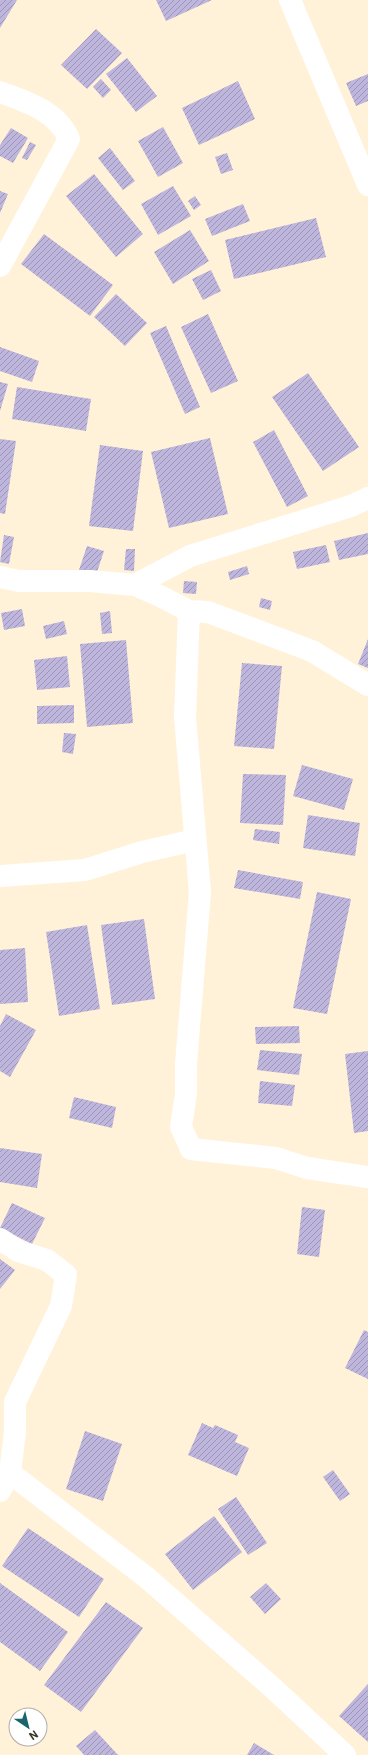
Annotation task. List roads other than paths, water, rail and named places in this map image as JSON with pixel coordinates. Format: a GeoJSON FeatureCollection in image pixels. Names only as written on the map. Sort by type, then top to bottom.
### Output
{"type":"FeatureCollection","features":[{"type":"Feature","properties":{"kind":"street"},"geometry":{"type":"LineString","coordinates":[[290,0],[368,185]]}},
{"type":"Feature","properties":{"kind":"street"},"geometry":{"type":"LineString","coordinates":[[0,92],[25,101],[50,114],[64,127],[69,139],[0,266]]}},
{"type":"Feature","properties":{"kind":"street"},"geometry":{"type":"LineString","coordinates":[[135,585],[190,556],[351,506],[368,498]]}},
{"type":"Feature","properties":{"kind":"street"},"geometry":{"type":"LineString","coordinates":[[0,577],[19,581],[90,581],[135,585],[160,596],[189,612],[208,612],[312,651],[368,685]]}},
{"type":"Feature","properties":{"kind":"street"},"geometry":{"type":"LineString","coordinates":[[189,612],[185,717],[200,892],[186,1064],[186,1093],[181,1128],[192,1149],[276,1158],[307,1168],[368,1177]]}},
{"type":"Feature","properties":{"kind":"street"},"geometry":{"type":"LineString","coordinates":[[0,876],[85,870],[142,852],[195,840]]}},
{"type":"Feature","properties":{"kind":"street"},"geometry":{"type":"LineString","coordinates":[[0,1239],[18,1251],[46,1260],[66,1275],[61,1306],[15,1402],[15,1432],[5,1482],[146,1577],[273,1688],[346,1755]]}}]}
